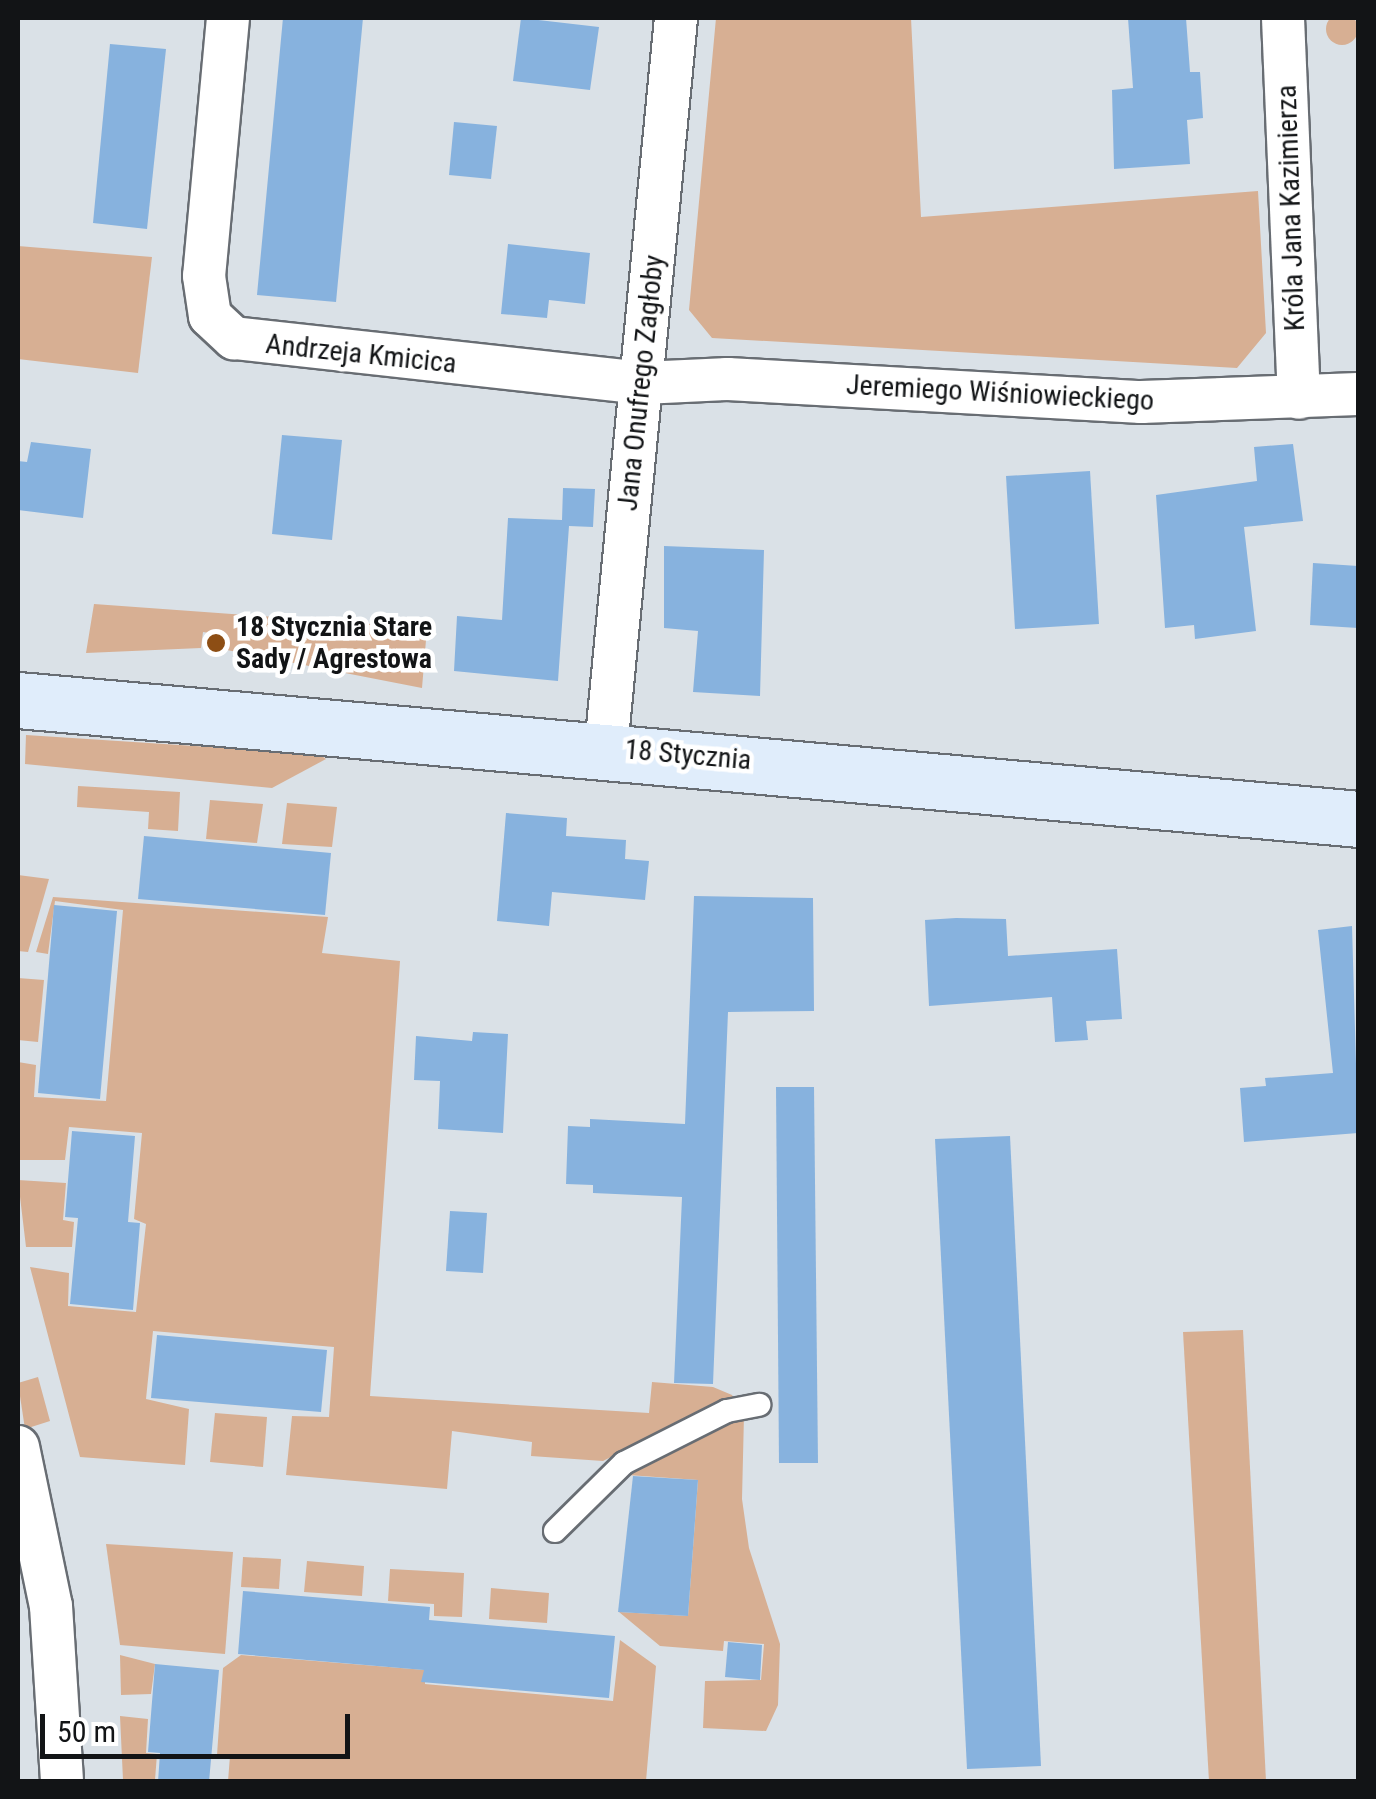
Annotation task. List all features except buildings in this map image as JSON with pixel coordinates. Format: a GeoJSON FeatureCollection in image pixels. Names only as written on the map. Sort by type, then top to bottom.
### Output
{"type":"FeatureCollection","features":[{"type":"Feature","properties":{"kind":"main road","name":"18 Stycznia"},"geometry":{"type":"LineString","coordinates":[[18,700],[606,748],[1358,819]]}},
{"type":"Feature","properties":{"kind":"street","name":"Andrzeja Kmicica"},"geometry":{"type":"LineString","coordinates":[[228,18],[204,276],[210,316],[221,330],[253,342],[642,382]]}},
{"type":"Feature","properties":{"kind":"street","name":"Jana Onufrego Zagłoby"},"geometry":{"type":"LineString","coordinates":[[606,748],[676,18]]}},
{"type":"Feature","properties":{"kind":"street","name":"Króla Jana Kazimierza"},"geometry":{"type":"LineString","coordinates":[[1284,18],[1298,398]]}},
{"type":"Feature","properties":{"kind":"street","name":"Jeremiego Wiśniowieckiego"},"geometry":{"type":"LineString","coordinates":[[642,382],[728,378],[1141,402],[1358,394]]}},
{"type":"Feature","properties":{"kind":"street"},"geometry":{"type":"LineString","coordinates":[[18,1446],[51,1606],[62,1782]]}},
{"type":"Feature","properties":{"kind":"lane"},"geometry":{"type":"LineString","coordinates":[[555,1531],[624,1463],[727,1411],[759,1405]]}},
{"type":"Feature","properties":{"kind":"shaded area"},"geometry":{"type":"Polygon","coordinates":[[[1342,13],[1353,18],[1358,29],[1353,40],[1342,45],[1331,40],[1326,29],[1331,18],[1342,13]]]}},
{"type":"Feature","properties":{"kind":"shaded area"},"geometry":{"type":"Polygon","coordinates":[[[716,18],[911,18],[921,217],[1258,191],[1266,333],[1237,368],[712,338],[689,310],[716,18]]]}},
{"type":"Feature","properties":{"kind":"shaded area"},"geometry":{"type":"Polygon","coordinates":[[[18,246],[152,257],[138,373],[18,359],[18,246]]]}},
{"type":"Feature","properties":{"kind":"shaded area"},"geometry":{"type":"Polygon","coordinates":[[[94,604],[427,628],[422,688],[227,650],[228,636],[203,632],[201,648],[86,653],[94,604]]]}},
{"type":"Feature","properties":{"kind":"shaded area"},"geometry":{"type":"Polygon","coordinates":[[[26,735],[319,754],[326,759],[272,788],[25,764],[26,735]]]}},
{"type":"Feature","properties":{"kind":"shaded area"},"geometry":{"type":"Polygon","coordinates":[[[78,786],[180,792],[178,831],[148,829],[149,812],[77,807],[78,786]]]}},
{"type":"Feature","properties":{"kind":"shaded area"},"geometry":{"type":"Polygon","coordinates":[[[210,800],[263,804],[257,843],[206,839],[210,800]]]}},
{"type":"Feature","properties":{"kind":"shaded area"},"geometry":{"type":"Polygon","coordinates":[[[287,803],[337,807],[332,847],[282,844],[287,803]]]}},
{"type":"Feature","properties":{"kind":"shaded area"},"geometry":{"type":"Polygon","coordinates":[[[18,875],[49,879],[28,952],[18,951],[18,875]]]}},
{"type":"Feature","properties":{"kind":"shaded area"},"geometry":{"type":"Polygon","coordinates":[[[53,897],[328,917],[322,953],[400,961],[370,1396],[649,1413],[652,1382],[713,1387],[732,1395],[744,1415],[742,1499],[749,1548],[780,1644],[778,1705],[766,1731],[703,1728],[705,1681],[761,1680],[764,1644],[724,1641],[723,1651],[660,1646],[619,1612],[688,1616],[698,1480],[628,1475],[723,1426],[711,1406],[603,1461],[531,1456],[532,1442],[452,1431],[447,1489],[286,1475],[292,1416],[329,1417],[334,1347],[153,1331],[146,1399],[189,1409],[185,1465],[80,1457],[30,1267],[69,1273],[68,1306],[136,1312],[146,1224],[134,1219],[142,1133],[69,1127],[65,1160],[18,1160],[18,1062],[36,1065],[34,1097],[106,1101],[123,910],[55,901],[48,954],[36,952],[53,897]]]}},
{"type":"Feature","properties":{"kind":"shaded area"},"geometry":{"type":"Polygon","coordinates":[[[18,978],[44,980],[38,1042],[18,1040],[18,978]]]}},
{"type":"Feature","properties":{"kind":"shaded area"},"geometry":{"type":"Polygon","coordinates":[[[18,1180],[66,1183],[63,1220],[74,1222],[72,1247],[26,1247],[18,1180]]]}},
{"type":"Feature","properties":{"kind":"shaded area"},"geometry":{"type":"Polygon","coordinates":[[[1243,1330],[1266,1781],[1209,1781],[1183,1332],[1243,1330]]]}},
{"type":"Feature","properties":{"kind":"shaded area"},"geometry":{"type":"Polygon","coordinates":[[[38,1377],[50,1421],[25,1429],[18,1383],[38,1377]]]}},
{"type":"Feature","properties":{"kind":"shaded area"},"geometry":{"type":"Polygon","coordinates":[[[215,1413],[267,1417],[263,1467],[210,1462],[215,1413]]]}},
{"type":"Feature","properties":{"kind":"shaded area"},"geometry":{"type":"Polygon","coordinates":[[[106,1544],[233,1552],[225,1654],[120,1645],[106,1544]]]}},
{"type":"Feature","properties":{"kind":"shaded area"},"geometry":{"type":"Polygon","coordinates":[[[243,1557],[281,1559],[279,1589],[241,1587],[243,1557]]]}},
{"type":"Feature","properties":{"kind":"shaded area"},"geometry":{"type":"Polygon","coordinates":[[[307,1561],[364,1566],[362,1596],[304,1592],[307,1561]]]}},
{"type":"Feature","properties":{"kind":"shaded area"},"geometry":{"type":"Polygon","coordinates":[[[390,1569],[464,1573],[462,1617],[434,1616],[434,1604],[388,1601],[390,1569]]]}},
{"type":"Feature","properties":{"kind":"shaded area"},"geometry":{"type":"Polygon","coordinates":[[[491,1588],[549,1593],[547,1623],[489,1619],[491,1588]]]}},
{"type":"Feature","properties":{"kind":"shaded area"},"geometry":{"type":"Polygon","coordinates":[[[620,1640],[656,1666],[646,1781],[228,1781],[230,1756],[217,1755],[223,1668],[241,1655],[425,1670],[425,1684],[613,1701],[620,1640]]]}},
{"type":"Feature","properties":{"kind":"shaded area"},"geometry":{"type":"Polygon","coordinates":[[[120,1655],[155,1664],[151,1694],[121,1695],[120,1655]]]}},
{"type":"Feature","properties":{"kind":"shaded area"},"geometry":{"type":"Polygon","coordinates":[[[120,1716],[148,1719],[146,1753],[157,1754],[155,1780],[123,1780],[120,1716]]]}},
{"type":"Feature","properties":{"kind":"place","name":"18 Stycznia Stare Sady / Agrestowa"},"geometry":{"type":"Point","coordinates":[216,643]}}]}
